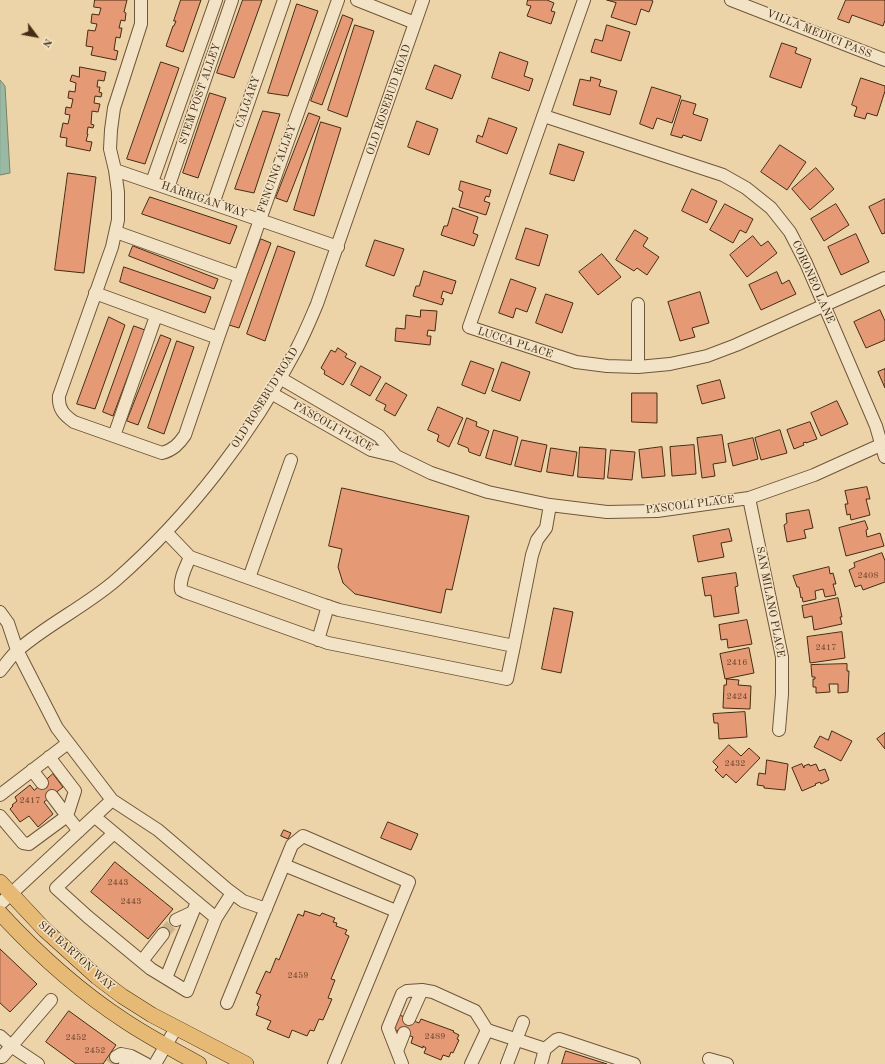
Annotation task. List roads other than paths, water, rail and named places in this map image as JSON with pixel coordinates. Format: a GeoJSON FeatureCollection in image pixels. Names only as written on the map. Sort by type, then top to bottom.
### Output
{"type":"FeatureCollection","features":[{"type":"Feature","properties":{"kind":"main road","name":"SIR BARTON WAY"},"geometry":{"type":"LineString","coordinates":[[0,882],[5,899],[45,930],[96,977],[122,996],[176,1028],[246,1064]]}},
{"type":"Feature","properties":{"kind":"main road","name":"SIR BARTON WAY"},"geometry":{"type":"LineString","coordinates":[[0,913],[67,978],[88,995],[124,1020],[199,1064]]}},
{"type":"Feature","properties":{"kind":"street"},"geometry":{"type":"LineString","coordinates":[[141,0],[141,24],[114,108],[111,130],[110,149],[116,170],[118,220],[112,247],[95,293],[218,338]]}},
{"type":"Feature","properties":{"kind":"street","name":"STEM POST ALLEY"},"geometry":{"type":"LineString","coordinates":[[152,182],[216,0]]}},
{"type":"Feature","properties":{"kind":"street","name":"STEM POST ALLEY"},"geometry":{"type":"LineString","coordinates":[[168,188],[232,0]]}},
{"type":"Feature","properties":{"kind":"street","name":"CALGARY"},"geometry":{"type":"LineString","coordinates":[[213,204],[284,0]]}},
{"type":"Feature","properties":{"kind":"street","name":"FENCING ALLEY"},"geometry":{"type":"LineString","coordinates":[[95,293],[58,396],[58,404],[61,411],[66,417],[74,422],[162,452],[170,451],[179,444],[191,421],[239,276],[338,0]]}},
{"type":"Feature","properties":{"kind":"street"},"geometry":{"type":"LineString","coordinates":[[357,0],[415,24]]}},
{"type":"Feature","properties":{"kind":"street","name":"OLD ROSEBUD ROAD"},"geometry":{"type":"LineString","coordinates":[[0,657],[17,650],[83,605],[116,580],[166,532],[203,490],[231,453],[271,393],[298,347],[317,304],[423,0]]}},
{"type":"Feature","properties":{"kind":"street","name":"LUCCA PLACE"},"geometry":{"type":"LineString","coordinates":[[584,0],[469,327],[576,362],[607,366],[638,367],[670,364],[707,356],[736,345],[885,278]]}},
{"type":"Feature","properties":{"kind":"street","name":"VILLA MEDICI PASS"},"geometry":{"type":"LineString","coordinates":[[731,0],[746,3],[885,60]]}},
{"type":"Feature","properties":{"kind":"street","name":"CORONEO LANE"},"geometry":{"type":"LineString","coordinates":[[544,116],[723,175],[746,188],[771,208],[790,232],[806,263],[883,443],[885,457]]}},
{"type":"Feature","properties":{"kind":"street","name":"HARRIGAN WAY"},"geometry":{"type":"LineString","coordinates":[[116,170],[338,247]]}},
{"type":"Feature","properties":{"kind":"street"},"geometry":{"type":"LineString","coordinates":[[116,232],[239,276]]}},
{"type":"Feature","properties":{"kind":"street"},"geometry":{"type":"LineString","coordinates":[[638,304],[638,367]]}},
{"type":"Feature","properties":{"kind":"street"},"geometry":{"type":"LineString","coordinates":[[114,436],[156,316]]}},
{"type":"Feature","properties":{"kind":"street","name":"PASCOLI PLACE"},"geometry":{"type":"LineString","coordinates":[[280,378],[380,436],[396,456]]}},
{"type":"Feature","properties":{"kind":"street","name":"PASCOLI PLACE"},"geometry":{"type":"LineString","coordinates":[[271,393],[371,450],[396,456],[432,473],[488,492],[550,505],[607,512],[657,511],[749,498],[814,474],[883,443]]}},
{"type":"Feature","properties":{"kind":"street"},"geometry":{"type":"LineString","coordinates":[[249,578],[291,460]]}},
{"type":"Feature","properties":{"kind":"street","name":"SAN MILANO PLACE"},"geometry":{"type":"LineString","coordinates":[[749,498],[782,657],[782,694],[779,730]]}},
{"type":"Feature","properties":{"kind":"street"},"geometry":{"type":"LineString","coordinates":[[190,557],[180,586],[181,590],[185,592],[318,640],[507,679],[532,555],[537,540],[546,528],[550,505]]}},
{"type":"Feature","properties":{"kind":"street"},"geometry":{"type":"LineString","coordinates":[[166,532],[190,557],[346,612],[514,646]]}},
{"type":"Feature","properties":{"kind":"street"},"geometry":{"type":"LineString","coordinates":[[318,640],[328,606]]}},
{"type":"Feature","properties":{"kind":"street"},"geometry":{"type":"LineString","coordinates":[[0,612],[8,623],[17,650],[57,728],[112,800],[158,830],[232,893],[243,900],[266,909]]}},
{"type":"Feature","properties":{"kind":"street","name":"OLD ROSEBUD ROAD"},"geometry":{"type":"LineString","coordinates":[[0,671],[17,650]]}},
{"type":"Feature","properties":{"kind":"street"},"geometry":{"type":"LineString","coordinates":[[0,795],[68,743]]}},
{"type":"Feature","properties":{"kind":"street"},"geometry":{"type":"LineString","coordinates":[[0,816],[23,843],[29,844],[67,816],[75,791],[49,757]]}},
{"type":"Feature","properties":{"kind":"street"},"geometry":{"type":"LineString","coordinates":[[32,770],[42,783]]}},
{"type":"Feature","properties":{"kind":"street"},"geometry":{"type":"LineString","coordinates":[[52,796],[79,831]]}},
{"type":"Feature","properties":{"kind":"street"},"geometry":{"type":"LineString","coordinates":[[5,899],[112,800]]}},
{"type":"Feature","properties":{"kind":"street"},"geometry":{"type":"LineString","coordinates":[[94,817],[114,833],[195,907],[216,918]]}},
{"type":"Feature","properties":{"kind":"street"},"geometry":{"type":"LineString","coordinates":[[114,833],[56,888],[142,962],[187,991],[216,918],[232,893]]}},
{"type":"Feature","properties":{"kind":"street"},"geometry":{"type":"LineString","coordinates":[[227,1003],[292,845],[303,836],[409,882],[334,1064]]}},
{"type":"Feature","properties":{"kind":"street"},"geometry":{"type":"LineString","coordinates":[[284,865],[396,911]]}},
{"type":"Feature","properties":{"kind":"street"},"geometry":{"type":"LineString","coordinates":[[176,920],[195,907]]}},
{"type":"Feature","properties":{"kind":"street"},"geometry":{"type":"LineString","coordinates":[[166,978],[195,907]]}},
{"type":"Feature","properties":{"kind":"street"},"geometry":{"type":"LineString","coordinates":[[142,962],[163,934]]}},
{"type":"Feature","properties":{"kind":"street"},"geometry":{"type":"LineString","coordinates":[[402,1064],[388,1028],[402,994],[407,991],[428,991],[475,1011],[487,1030],[545,1050]]}},
{"type":"Feature","properties":{"kind":"street"},"geometry":{"type":"LineString","coordinates":[[409,1019],[428,991]]}},
{"type":"Feature","properties":{"kind":"street"},"geometry":{"type":"LineString","coordinates":[[0,1057],[2,1057],[51,1000]]}},
{"type":"Feature","properties":{"kind":"street"},"geometry":{"type":"LineString","coordinates":[[507,1064],[523,1022]]}},
{"type":"Feature","properties":{"kind":"street"},"geometry":{"type":"LineString","coordinates":[[156,1064],[176,1028]]}},
{"type":"Feature","properties":{"kind":"street"},"geometry":{"type":"LineString","coordinates":[[471,1064],[487,1030]]}},
{"type":"Feature","properties":{"kind":"street"},"geometry":{"type":"LineString","coordinates":[[397,1050],[404,1033]]}},
{"type":"Feature","properties":{"kind":"street"},"geometry":{"type":"LineString","coordinates":[[0,1036],[11,1046],[38,1064]]}},
{"type":"Feature","properties":{"kind":"street"},"geometry":{"type":"LineString","coordinates":[[541,1064],[545,1050],[559,1039],[633,1064]]}},
{"type":"Feature","properties":{"kind":"street"},"geometry":{"type":"LineString","coordinates":[[124,1059],[146,1064]]}},
{"type":"Feature","properties":{"kind":"street"},"geometry":{"type":"LineString","coordinates":[[709,1059],[727,1064]]}},
{"type":"Feature","properties":{"kind":"tunnel"},"geometry":{"type":"LineString","coordinates":[[163,934],[176,920]]}},
{"type":"Feature","properties":{"kind":"tunnel"},"geometry":{"type":"LineString","coordinates":[[111,1064],[116,1057]]}}]}
